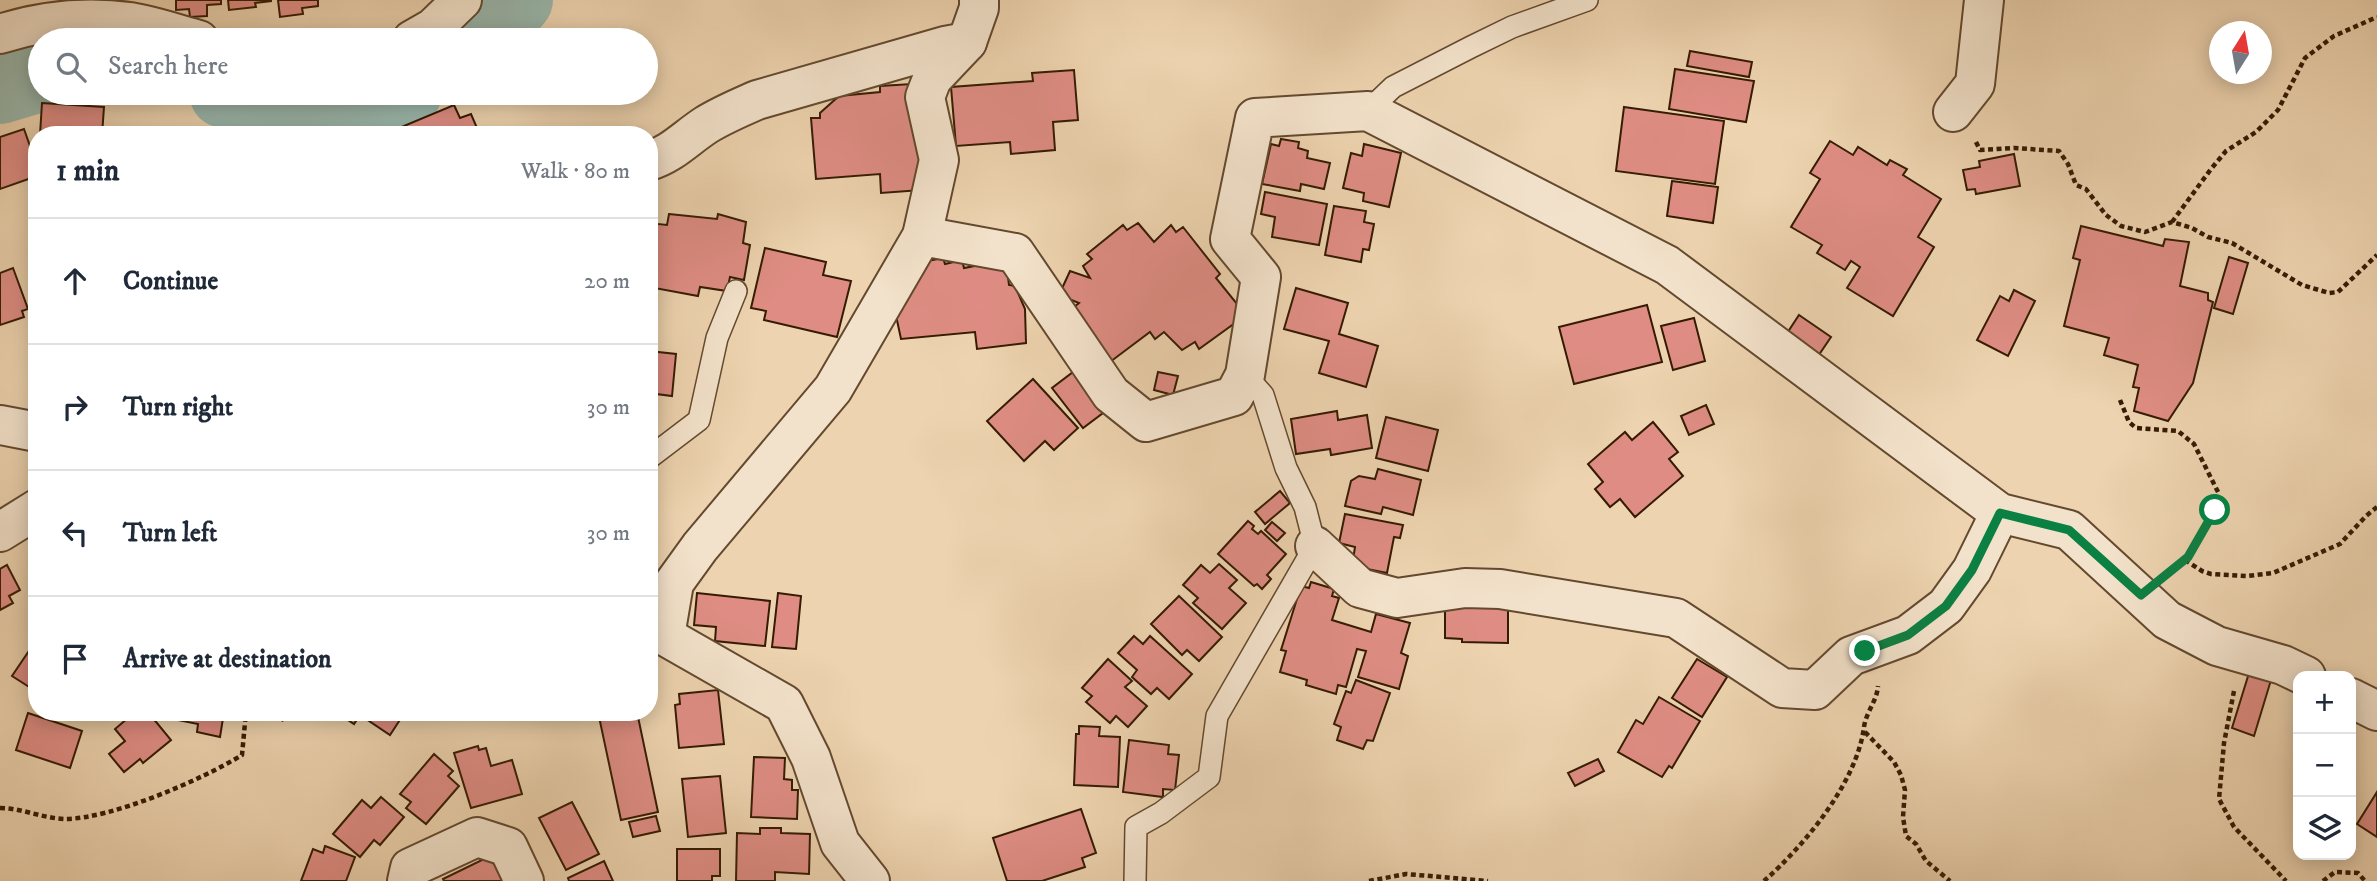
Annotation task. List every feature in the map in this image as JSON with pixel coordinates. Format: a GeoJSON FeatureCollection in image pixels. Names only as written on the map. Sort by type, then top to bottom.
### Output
{"type":"FeatureCollection","features":[{"type":"Feature","properties":{"kind":"street"},"geometry":{"type":"LineString","coordinates":[[433,28],[462,0]]}},
{"type":"Feature","properties":{"kind":"street"},"geometry":{"type":"LineString","coordinates":[[658,629],[674,583],[700,547],[833,389],[922,236],[939,160],[925,97],[932,79],[967,42],[979,8],[979,0]]}},
{"type":"Feature","properties":{"kind":"street"},"geometry":{"type":"LineString","coordinates":[[1954,112],[1975,84],[1984,0]]}},
{"type":"Feature","properties":{"kind":"street"},"geometry":{"type":"LineString","coordinates":[[0,34],[40,22],[71,19],[131,22],[154,28]]}},
{"type":"Feature","properties":{"kind":"street"},"geometry":{"type":"LineString","coordinates":[[658,158],[670,153],[722,116],[757,100],[967,42]]}},
{"type":"Feature","properties":{"kind":"street"},"geometry":{"type":"LineString","coordinates":[[922,236],[1015,253],[1111,394],[1146,422],[1234,396],[1245,375],[1261,277],[1230,239],[1255,118],[1368,111],[1667,265],[2000,513],[2069,530],[2167,620],[2217,646],[2296,671]]}},
{"type":"Feature","properties":{"kind":"street"},"geometry":{"type":"LineString","coordinates":[[0,425],[28,430]]}},
{"type":"Feature","properties":{"kind":"street"},"geometry":{"type":"LineString","coordinates":[[1315,546],[1360,588],[1397,598],[1465,589],[1500,589],[1676,618],[1782,688],[1815,690],[1851,656],[1908,635],[1946,606],[1972,570],[2000,513]]}},
{"type":"Feature","properties":{"kind":"street"},"geometry":{"type":"LineString","coordinates":[[0,532],[28,515]]}},
{"type":"Feature","properties":{"kind":"street"},"geometry":{"type":"LineString","coordinates":[[658,633],[784,704],[811,758],[840,843],[870,881]]}},
{"type":"Feature","properties":{"kind":"street"},"geometry":{"type":"LineString","coordinates":[[2356,700],[2377,711]]}},
{"type":"Feature","properties":{"kind":"street"},"geometry":{"type":"LineString","coordinates":[[407,881],[410,867],[477,837],[508,847],[524,881]]}},
{"type":"Feature","properties":{"kind":"lane"},"geometry":{"type":"LineString","coordinates":[[1368,111],[1393,87],[1460,53],[1512,27],[1587,0]]}},
{"type":"Feature","properties":{"kind":"lane"},"geometry":{"type":"LineString","coordinates":[[658,451],[699,420],[717,338],[736,291]]}},
{"type":"Feature","properties":{"kind":"lane"},"geometry":{"type":"LineString","coordinates":[[1135,881],[1136,827],[1161,813],[1209,777],[1217,716],[1315,546],[1305,507],[1286,468],[1263,395],[1245,375]]}},
{"type":"Feature","properties":{"kind":"path"},"geometry":{"type":"LineString","coordinates":[[1954,112],[1973,136],[1980,150],[2014,148],[2059,151],[2076,184],[2086,189],[2106,215],[2121,226],[2146,232],[2172,222],[2226,151],[2256,132],[2278,110],[2305,58],[2334,36],[2377,17]]}},
{"type":"Feature","properties":{"kind":"path"},"geometry":{"type":"LineString","coordinates":[[2172,222],[2192,228],[2208,237],[2232,243],[2302,285],[2329,293],[2338,292],[2377,256]]}},
{"type":"Feature","properties":{"kind":"path"},"geometry":{"type":"LineString","coordinates":[[2120,400],[2129,422],[2136,428],[2178,431],[2185,435],[2194,444],[2219,494],[2215,510],[2185,560],[2141,595]]}},
{"type":"Feature","properties":{"kind":"path"},"geometry":{"type":"LineString","coordinates":[[2185,560],[2211,574],[2247,576],[2273,573],[2340,544],[2377,507]]}},
{"type":"Feature","properties":{"kind":"path"},"geometry":{"type":"LineString","coordinates":[[1763,881],[1789,859],[1842,786],[1877,696],[1876,665],[1865,651]]}},
{"type":"Feature","properties":{"kind":"path"},"geometry":{"type":"LineString","coordinates":[[2242,653],[2224,743],[2220,799],[2234,827],[2286,881]]}},
{"type":"Feature","properties":{"kind":"path"},"geometry":{"type":"LineString","coordinates":[[0,808],[63,819],[96,816],[147,799],[242,755],[245,721]]}},
{"type":"Feature","properties":{"kind":"path"},"geometry":{"type":"LineString","coordinates":[[1864,732],[1894,762],[1901,775],[1905,790],[1903,817],[1906,836],[1916,844],[1926,861],[1950,881]]}},
{"type":"Feature","properties":{"kind":"path"},"geometry":{"type":"LineString","coordinates":[[2323,881],[2336,872],[2358,873],[2365,881]]}},
{"type":"Feature","properties":{"kind":"path"},"geometry":{"type":"LineString","coordinates":[[1369,881],[1406,874],[1488,881]]}},
{"type":"Feature","properties":{"kind":"building"},"geometry":{"type":"Polygon","coordinates":[[[176,0],[221,0],[221,4],[207,5],[207,16],[190,17],[189,9],[176,10],[176,0]]]}},
{"type":"Feature","properties":{"kind":"building"},"geometry":{"type":"Polygon","coordinates":[[[228,0],[271,1],[255,3],[256,7],[229,10],[228,0]]]}},
{"type":"Feature","properties":{"kind":"building"},"geometry":{"type":"Polygon","coordinates":[[[278,0],[318,0],[318,6],[302,8],[303,14],[280,17],[278,0]]]}},
{"type":"Feature","properties":{"kind":"building"},"geometry":{"type":"Polygon","coordinates":[[[1690,51],[1752,62],[1749,77],[1687,66],[1690,51]]]}},
{"type":"Feature","properties":{"kind":"building"},"geometry":{"type":"Polygon","coordinates":[[[1675,69],[1754,81],[1746,122],[1669,109],[1675,69]]]}},
{"type":"Feature","properties":{"kind":"building"},"geometry":{"type":"Polygon","coordinates":[[[1074,70],[1078,120],[1053,122],[1055,150],[1011,154],[1010,142],[956,146],[951,87],[1033,81],[1032,73],[1074,70]]]}},
{"type":"Feature","properties":{"kind":"building"},"geometry":{"type":"Polygon","coordinates":[[[912,84],[925,168],[921,190],[881,193],[880,174],[816,179],[811,118],[820,118],[820,113],[839,96],[880,92],[880,86],[912,84]]]}},
{"type":"Feature","properties":{"kind":"building"},"geometry":{"type":"Polygon","coordinates":[[[42,105],[104,107],[103,126],[41,126],[42,105]]]}},
{"type":"Feature","properties":{"kind":"building"},"geometry":{"type":"Polygon","coordinates":[[[454,105],[460,118],[471,114],[476,126],[404,126],[454,105]]]}},
{"type":"Feature","properties":{"kind":"building"},"geometry":{"type":"Polygon","coordinates":[[[1624,107],[1724,121],[1715,184],[1616,171],[1624,107]]]}},
{"type":"Feature","properties":{"kind":"building"},"geometry":{"type":"Polygon","coordinates":[[[24,129],[28,140],[28,179],[0,189],[0,137],[24,129]]]}},
{"type":"Feature","properties":{"kind":"building"},"geometry":{"type":"Polygon","coordinates":[[[1281,139],[1299,142],[1298,148],[1308,151],[1307,158],[1330,163],[1324,189],[1301,184],[1300,191],[1262,184],[1271,144],[1279,146],[1281,139]]]}},
{"type":"Feature","properties":{"kind":"building"},"geometry":{"type":"Polygon","coordinates":[[[1830,141],[1853,155],[1858,147],[1887,165],[1890,160],[1907,169],[1903,175],[1941,199],[1918,237],[1934,247],[1893,316],[1847,288],[1860,267],[1851,261],[1845,270],[1817,253],[1822,245],[1791,227],[1820,179],[1810,173],[1830,141]]]}},
{"type":"Feature","properties":{"kind":"building"},"geometry":{"type":"Polygon","coordinates":[[[1364,144],[1401,153],[1389,207],[1363,201],[1364,193],[1343,188],[1351,153],[1362,156],[1364,144]]]}},
{"type":"Feature","properties":{"kind":"building"},"geometry":{"type":"Polygon","coordinates":[[[2014,154],[2020,186],[1976,194],[1975,189],[1967,190],[1963,170],[1980,167],[1979,161],[2014,154]]]}},
{"type":"Feature","properties":{"kind":"building"},"geometry":{"type":"Polygon","coordinates":[[[1672,181],[1718,187],[1713,223],[1667,216],[1672,181]]]}},
{"type":"Feature","properties":{"kind":"building"},"geometry":{"type":"Polygon","coordinates":[[[1265,192],[1327,204],[1319,245],[1272,237],[1275,217],[1261,214],[1265,192]]]}},
{"type":"Feature","properties":{"kind":"building"},"geometry":{"type":"Polygon","coordinates":[[[1334,206],[1366,211],[1364,222],[1374,224],[1369,250],[1363,249],[1361,262],[1325,255],[1334,206]]]}},
{"type":"Feature","properties":{"kind":"building"},"geometry":{"type":"Polygon","coordinates":[[[669,214],[717,219],[718,214],[746,222],[743,243],[750,245],[744,280],[730,277],[727,291],[700,287],[698,296],[658,289],[658,224],[667,225],[669,214]]]}},
{"type":"Feature","properties":{"kind":"building"},"geometry":{"type":"Polygon","coordinates":[[[1138,223],[1154,242],[1171,225],[1176,232],[1183,227],[1220,274],[1216,278],[1246,315],[1199,349],[1195,342],[1182,350],[1164,332],[1155,339],[1150,332],[1110,362],[1065,314],[1079,303],[1059,295],[1070,271],[1090,278],[1083,266],[1092,259],[1087,254],[1123,225],[1127,230],[1138,223]]]}},
{"type":"Feature","properties":{"kind":"building"},"geometry":{"type":"Polygon","coordinates":[[[2081,226],[2163,246],[2165,239],[2189,242],[2180,286],[2208,293],[2208,300],[2213,302],[2193,383],[2168,421],[2134,411],[2139,388],[2133,387],[2138,365],[2104,355],[2109,338],[2064,326],[2080,260],[2073,258],[2081,226]]]}},
{"type":"Feature","properties":{"kind":"building"},"geometry":{"type":"Polygon","coordinates":[[[765,248],[826,262],[823,275],[851,281],[837,337],[764,320],[766,311],[751,308],[765,248]]]}},
{"type":"Feature","properties":{"kind":"building"},"geometry":{"type":"Polygon","coordinates":[[[2229,257],[2248,263],[2233,314],[2214,308],[2229,257]]]}},
{"type":"Feature","properties":{"kind":"building"},"geometry":{"type":"Polygon","coordinates":[[[943,258],[945,264],[962,260],[964,268],[990,263],[1007,269],[1009,285],[1015,286],[1025,309],[1026,343],[977,349],[975,332],[901,339],[892,297],[911,264],[943,258]]]}},
{"type":"Feature","properties":{"kind":"building"},"geometry":{"type":"Polygon","coordinates":[[[13,268],[28,309],[22,311],[24,317],[0,325],[0,273],[13,268]]]}},
{"type":"Feature","properties":{"kind":"building"},"geometry":{"type":"Polygon","coordinates":[[[1296,288],[1348,303],[1339,334],[1378,346],[1366,387],[1319,373],[1329,341],[1284,329],[1296,288]]]}},
{"type":"Feature","properties":{"kind":"building"},"geometry":{"type":"Polygon","coordinates":[[[2014,290],[2035,301],[2008,356],[1977,340],[2000,296],[2009,301],[2014,290]]]}},
{"type":"Feature","properties":{"kind":"building"},"geometry":{"type":"Polygon","coordinates":[[[1647,305],[1662,362],[1574,384],[1559,327],[1647,305]]]}},
{"type":"Feature","properties":{"kind":"building"},"geometry":{"type":"Polygon","coordinates":[[[1799,315],[1831,337],[1814,362],[1782,341],[1799,315]]]}},
{"type":"Feature","properties":{"kind":"building"},"geometry":{"type":"Polygon","coordinates":[[[1694,318],[1705,361],[1673,370],[1661,326],[1694,318]]]}},
{"type":"Feature","properties":{"kind":"building"},"geometry":{"type":"Polygon","coordinates":[[[658,352],[676,354],[672,396],[658,394],[658,352]]]}},
{"type":"Feature","properties":{"kind":"building"},"geometry":{"type":"Polygon","coordinates":[[[1077,369],[1107,410],[1083,428],[1052,388],[1077,369]]]}},
{"type":"Feature","properties":{"kind":"building"},"geometry":{"type":"Polygon","coordinates":[[[1158,372],[1178,376],[1173,395],[1154,390],[1158,372]]]}},
{"type":"Feature","properties":{"kind":"building"},"geometry":{"type":"Polygon","coordinates":[[[1033,379],[1078,428],[1054,450],[1045,441],[1024,461],[987,421],[1033,379]]]}},
{"type":"Feature","properties":{"kind":"building"},"geometry":{"type":"Polygon","coordinates":[[[1706,405],[1714,424],[1689,435],[1681,416],[1706,405]]]}},
{"type":"Feature","properties":{"kind":"building"},"geometry":{"type":"Polygon","coordinates":[[[1337,411],[1338,420],[1367,415],[1372,448],[1331,455],[1330,449],[1296,454],[1291,419],[1337,411]]]}},
{"type":"Feature","properties":{"kind":"building"},"geometry":{"type":"Polygon","coordinates":[[[1386,417],[1438,430],[1428,471],[1376,458],[1386,417]]]}},
{"type":"Feature","properties":{"kind":"building"},"geometry":{"type":"Polygon","coordinates":[[[1653,422],[1678,452],[1669,459],[1683,476],[1635,517],[1620,499],[1610,507],[1595,489],[1603,482],[1588,464],[1625,432],[1632,440],[1653,422]]]}},
{"type":"Feature","properties":{"kind":"building"},"geometry":{"type":"Polygon","coordinates":[[[1378,469],[1421,480],[1413,515],[1383,507],[1381,514],[1345,506],[1351,481],[1359,476],[1375,479],[1378,469]]]}},
{"type":"Feature","properties":{"kind":"building"},"geometry":{"type":"Polygon","coordinates":[[[1280,491],[1290,503],[1265,524],[1255,512],[1280,491]]]}},
{"type":"Feature","properties":{"kind":"building"},"geometry":{"type":"Polygon","coordinates":[[[1345,514],[1403,525],[1400,538],[1394,537],[1387,573],[1352,566],[1355,547],[1339,543],[1345,514]]]}},
{"type":"Feature","properties":{"kind":"building"},"geometry":{"type":"Polygon","coordinates":[[[1248,521],[1254,526],[1252,529],[1258,534],[1261,531],[1286,554],[1267,575],[1271,579],[1262,589],[1257,584],[1254,586],[1218,554],[1248,521]]]}},
{"type":"Feature","properties":{"kind":"building"},"geometry":{"type":"Polygon","coordinates":[[[1272,522],[1285,533],[1277,541],[1265,530],[1272,522]]]}},
{"type":"Feature","properties":{"kind":"building"},"geometry":{"type":"Polygon","coordinates":[[[1219,564],[1237,580],[1229,588],[1246,603],[1222,629],[1193,603],[1198,598],[1183,585],[1201,565],[1210,573],[1219,564]]]}},
{"type":"Feature","properties":{"kind":"building"},"geometry":{"type":"Polygon","coordinates":[[[7,565],[20,590],[9,596],[13,603],[0,610],[0,569],[7,565]]]}},
{"type":"Feature","properties":{"kind":"building"},"geometry":{"type":"Polygon","coordinates":[[[1311,582],[1334,589],[1332,596],[1339,598],[1332,620],[1371,632],[1376,614],[1410,623],[1401,653],[1408,656],[1399,689],[1358,677],[1366,651],[1357,649],[1346,687],[1338,685],[1336,694],[1306,685],[1307,680],[1280,672],[1286,651],[1281,650],[1301,586],[1309,588],[1311,582]]]}},
{"type":"Feature","properties":{"kind":"building"},"geometry":{"type":"Polygon","coordinates":[[[697,593],[770,601],[765,646],[715,641],[716,627],[694,625],[697,593]]]}},
{"type":"Feature","properties":{"kind":"building"},"geometry":{"type":"Polygon","coordinates":[[[778,593],[801,596],[796,649],[772,647],[778,593]]]}},
{"type":"Feature","properties":{"kind":"building"},"geometry":{"type":"Polygon","coordinates":[[[1179,596],[1222,637],[1199,661],[1187,650],[1182,655],[1151,624],[1179,596]]]}},
{"type":"Feature","properties":{"kind":"building"},"geometry":{"type":"Polygon","coordinates":[[[1508,602],[1508,643],[1462,642],[1462,639],[1445,638],[1445,607],[1508,602]]]}},
{"type":"Feature","properties":{"kind":"building"},"geometry":{"type":"Polygon","coordinates":[[[1134,636],[1143,644],[1150,636],[1192,674],[1169,699],[1157,688],[1151,694],[1132,677],[1137,670],[1118,653],[1134,636]]]}},
{"type":"Feature","properties":{"kind":"building"},"geometry":{"type":"Polygon","coordinates":[[[28,652],[28,686],[12,676],[28,652]]]}},
{"type":"Feature","properties":{"kind":"building"},"geometry":{"type":"Polygon","coordinates":[[[1108,659],[1132,681],[1125,687],[1147,706],[1128,727],[1116,716],[1110,723],[1086,702],[1092,696],[1082,688],[1108,659]]]}},
{"type":"Feature","properties":{"kind":"building"},"geometry":{"type":"Polygon","coordinates":[[[1697,659],[1727,677],[1702,717],[1672,698],[1697,659]]]}},
{"type":"Feature","properties":{"kind":"building"},"geometry":{"type":"Polygon","coordinates":[[[2249,673],[2271,680],[2254,736],[2232,728],[2249,673]]]}},
{"type":"Feature","properties":{"kind":"building"},"geometry":{"type":"Polygon","coordinates":[[[1356,680],[1390,693],[1373,741],[1367,740],[1363,749],[1337,740],[1341,727],[1334,724],[1346,691],[1351,693],[1356,680]]]}},
{"type":"Feature","properties":{"kind":"building"},"geometry":{"type":"Polygon","coordinates":[[[718,690],[724,744],[679,748],[675,705],[680,704],[679,694],[718,690]]]}},
{"type":"Feature","properties":{"kind":"building"},"geometry":{"type":"Polygon","coordinates":[[[1659,697],[1700,721],[1672,768],[1669,766],[1662,777],[1618,752],[1636,720],[1643,724],[1659,697]]]}},
{"type":"Feature","properties":{"kind":"building"},"geometry":{"type":"Polygon","coordinates":[[[28,713],[28,721],[52,721],[82,731],[70,768],[16,750],[28,713]]]}},
{"type":"Feature","properties":{"kind":"building"},"geometry":{"type":"Polygon","coordinates":[[[124,721],[155,721],[171,740],[143,763],[140,759],[124,772],[109,754],[125,741],[115,729],[124,721]]]}},
{"type":"Feature","properties":{"kind":"building"},"geometry":{"type":"Polygon","coordinates":[[[183,721],[223,721],[220,737],[197,732],[198,724],[183,721]]]}},
{"type":"Feature","properties":{"kind":"building"},"geometry":{"type":"Polygon","coordinates":[[[369,721],[399,721],[390,735],[369,721]]]}},
{"type":"Feature","properties":{"kind":"building"},"geometry":{"type":"Polygon","coordinates":[[[600,721],[639,721],[658,812],[621,820],[600,721]]]}},
{"type":"Feature","properties":{"kind":"building"},"geometry":{"type":"Polygon","coordinates":[[[1079,726],[1100,727],[1099,736],[1120,737],[1118,787],[1074,785],[1076,734],[1079,734],[1079,726]]]}},
{"type":"Feature","properties":{"kind":"building"},"geometry":{"type":"Polygon","coordinates":[[[1129,740],[1169,745],[1168,754],[1179,755],[1175,790],[1163,789],[1163,797],[1123,792],[1129,740]]]}},
{"type":"Feature","properties":{"kind":"building"},"geometry":{"type":"Polygon","coordinates":[[[478,746],[479,750],[486,748],[491,766],[512,760],[522,794],[471,808],[454,753],[478,746]]]}},
{"type":"Feature","properties":{"kind":"building"},"geometry":{"type":"Polygon","coordinates":[[[434,754],[453,771],[448,776],[459,786],[426,824],[406,808],[411,802],[400,794],[434,754]]]}},
{"type":"Feature","properties":{"kind":"building"},"geometry":{"type":"Polygon","coordinates":[[[754,757],[785,758],[784,779],[792,780],[792,790],[798,790],[797,819],[751,817],[754,757]]]}},
{"type":"Feature","properties":{"kind":"building"},"geometry":{"type":"Polygon","coordinates":[[[1598,759],[1604,771],[1575,786],[1568,773],[1598,759]]]}},
{"type":"Feature","properties":{"kind":"building"},"geometry":{"type":"Polygon","coordinates":[[[720,776],[726,833],[688,837],[682,779],[720,776]]]}},
{"type":"Feature","properties":{"kind":"building"},"geometry":{"type":"Polygon","coordinates":[[[2377,792],[2377,837],[2357,824],[2377,792]]]}},
{"type":"Feature","properties":{"kind":"building"},"geometry":{"type":"Polygon","coordinates":[[[381,797],[404,817],[380,845],[374,840],[360,857],[333,834],[362,800],[371,808],[381,797]]]}},
{"type":"Feature","properties":{"kind":"building"},"geometry":{"type":"Polygon","coordinates":[[[572,802],[599,854],[566,870],[539,818],[572,802]]]}},
{"type":"Feature","properties":{"kind":"building"},"geometry":{"type":"Polygon","coordinates":[[[1081,809],[1096,853],[1082,858],[1085,867],[1042,881],[1007,881],[993,838],[1081,809]]]}},
{"type":"Feature","properties":{"kind":"building"},"geometry":{"type":"Polygon","coordinates":[[[656,816],[660,831],[633,837],[629,822],[656,816]]]}},
{"type":"Feature","properties":{"kind":"building"},"geometry":{"type":"Polygon","coordinates":[[[760,828],[781,828],[781,833],[810,834],[809,874],[775,872],[775,881],[736,881],[737,833],[760,834],[760,828]]]}},
{"type":"Feature","properties":{"kind":"building"},"geometry":{"type":"Polygon","coordinates":[[[325,846],[355,857],[346,881],[301,881],[313,849],[323,853],[325,846]]]}},
{"type":"Feature","properties":{"kind":"building"},"geometry":{"type":"Polygon","coordinates":[[[677,849],[720,849],[720,876],[712,876],[712,881],[677,881],[677,849]]]}},
{"type":"Feature","properties":{"kind":"building"},"geometry":{"type":"Polygon","coordinates":[[[490,856],[503,881],[444,881],[443,879],[490,856]]]}},
{"type":"Feature","properties":{"kind":"building"},"geometry":{"type":"Polygon","coordinates":[[[604,861],[613,881],[569,881],[568,878],[604,861]]]}},
{"type":"Feature","properties":{"kind":"waterway"},"geometry":{"type":"LineString","coordinates":[[493,28],[518,0]]}},
{"type":"Feature","properties":{"kind":"waterway"},"geometry":{"type":"LineString","coordinates":[[0,89],[28,81]]}},
{"type":"Feature","properties":{"kind":"waterway"},"geometry":{"type":"LineString","coordinates":[[282,105],[302,109],[347,105]]}},
{"type":"Feature","properties":{"kind":"route"},"geometry":{"type":"LineString","coordinates":[[1865,651],[1908,635],[1946,606],[1972,570],[2000,513],[2069,530],[2141,595],[2188,557],[2215,510]]}}]}
